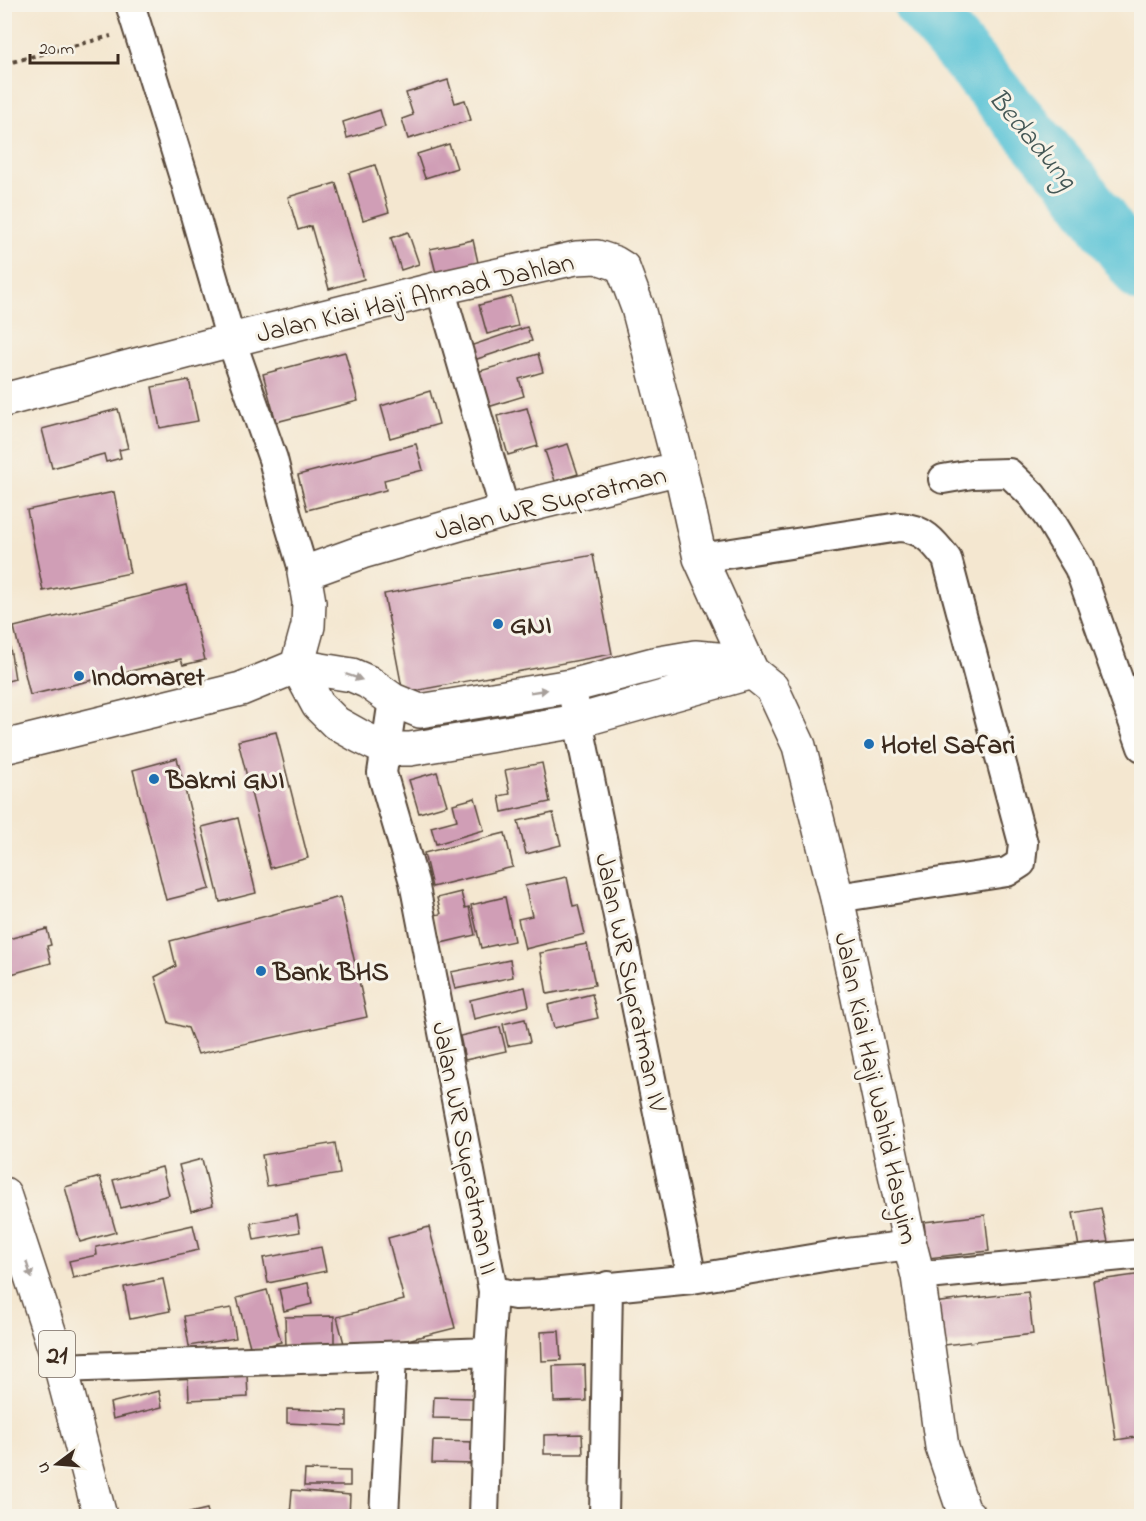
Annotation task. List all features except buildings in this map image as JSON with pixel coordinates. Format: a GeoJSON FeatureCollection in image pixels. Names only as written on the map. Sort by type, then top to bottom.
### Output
{"type":"FeatureCollection","features":[{"type":"Feature","properties":{"kind":"main road","name":"Jalan Kiai Haji Ahmad Dahlan"},"geometry":{"type":"LineString","coordinates":[[4,400],[440,288],[576,258],[597,257],[623,268],[638,308],[680,468]]}},
{"type":"Feature","properties":{"kind":"main road","name":"Jalan WR Supratman"},"geometry":{"type":"LineString","coordinates":[[304,573],[362,552],[505,511],[680,468],[700,558],[752,672]]}},
{"type":"Feature","properties":{"kind":"main road"},"geometry":{"type":"LineString","coordinates":[[304,573],[309,602],[308,626],[297,666],[318,705],[336,723],[386,749],[410,749],[578,721],[752,672]]}},
{"type":"Feature","properties":{"kind":"main road"},"geometry":{"type":"LineString","coordinates":[[4,747],[241,689],[297,666],[352,675],[368,682],[393,700],[420,711],[571,686],[654,664],[695,657],[728,660],[752,672]]}},
{"type":"Feature","properties":{"kind":"main road","name":"Jalan Kiai Haji Wahid Hasyim"},"geometry":{"type":"LineString","coordinates":[[752,672],[772,688],[799,746],[837,898],[914,1260],[942,1447],[964,1512],[969,1516]]}},
{"type":"Feature","properties":{"kind":"main road","name":"21"},"geometry":{"type":"LineString","coordinates":[[4,1194],[61,1368],[100,1516]]}},
{"type":"Feature","properties":{"kind":"street"},"geometry":{"type":"LineString","coordinates":[[134,17],[231,340],[273,459],[304,573]]}},
{"type":"Feature","properties":{"kind":"street"},"geometry":{"type":"LineString","coordinates":[[440,288],[505,511]]}},
{"type":"Feature","properties":{"kind":"street"},"geometry":{"type":"LineString","coordinates":[[943,479],[972,474],[1009,473],[1032,495],[1080,568],[1142,747]]}},
{"type":"Feature","properties":{"kind":"street"},"geometry":{"type":"LineString","coordinates":[[700,558],[911,527],[920,531],[936,545],[947,560],[1023,843],[1021,862],[1007,872],[837,898]]}},
{"type":"Feature","properties":{"kind":"street","name":"Jalan WR Supratman IV"},"geometry":{"type":"LineString","coordinates":[[571,686],[692,1279]]}},
{"type":"Feature","properties":{"kind":"street","name":"Jalan WR Supratman II"},"geometry":{"type":"LineString","coordinates":[[393,700],[382,773],[414,882],[493,1291],[515,1295],[541,1294],[692,1279],[847,1253],[914,1260],[1142,1254]]}},
{"type":"Feature","properties":{"kind":"street"},"geometry":{"type":"LineString","coordinates":[[604,1516],[608,1286]]}},
{"type":"Feature","properties":{"kind":"street"},"geometry":{"type":"LineString","coordinates":[[484,1516],[493,1291]]}},
{"type":"Feature","properties":{"kind":"street"},"geometry":{"type":"LineString","coordinates":[[61,1368],[489,1352]]}},
{"type":"Feature","properties":{"kind":"street"},"geometry":{"type":"LineString","coordinates":[[384,1516],[392,1357]]}},
{"type":"Feature","properties":{"kind":"path"},"geometry":{"type":"LineString","coordinates":[[4,64],[134,17]]}},
{"type":"Feature","properties":{"kind":"waterway","name":"Bedadung"},"geometry":{"type":"LineString","coordinates":[[920,4],[1076,186],[1142,276]]}},
{"type":"Feature","properties":{"kind":"place","name":"GNI"},"geometry":{"type":"Point","coordinates":[498,624]}},
{"type":"Feature","properties":{"kind":"place","name":"Indomaret"},"geometry":{"type":"Point","coordinates":[79,676]}},
{"type":"Feature","properties":{"kind":"place","name":"Hotel Safari"},"geometry":{"type":"Point","coordinates":[869,744]}},
{"type":"Feature","properties":{"kind":"place","name":"Bakmi GNI"},"geometry":{"type":"Point","coordinates":[154,779]}},
{"type":"Feature","properties":{"kind":"place","name":"Bank BHS"},"geometry":{"type":"Point","coordinates":[261,971]}}]}
